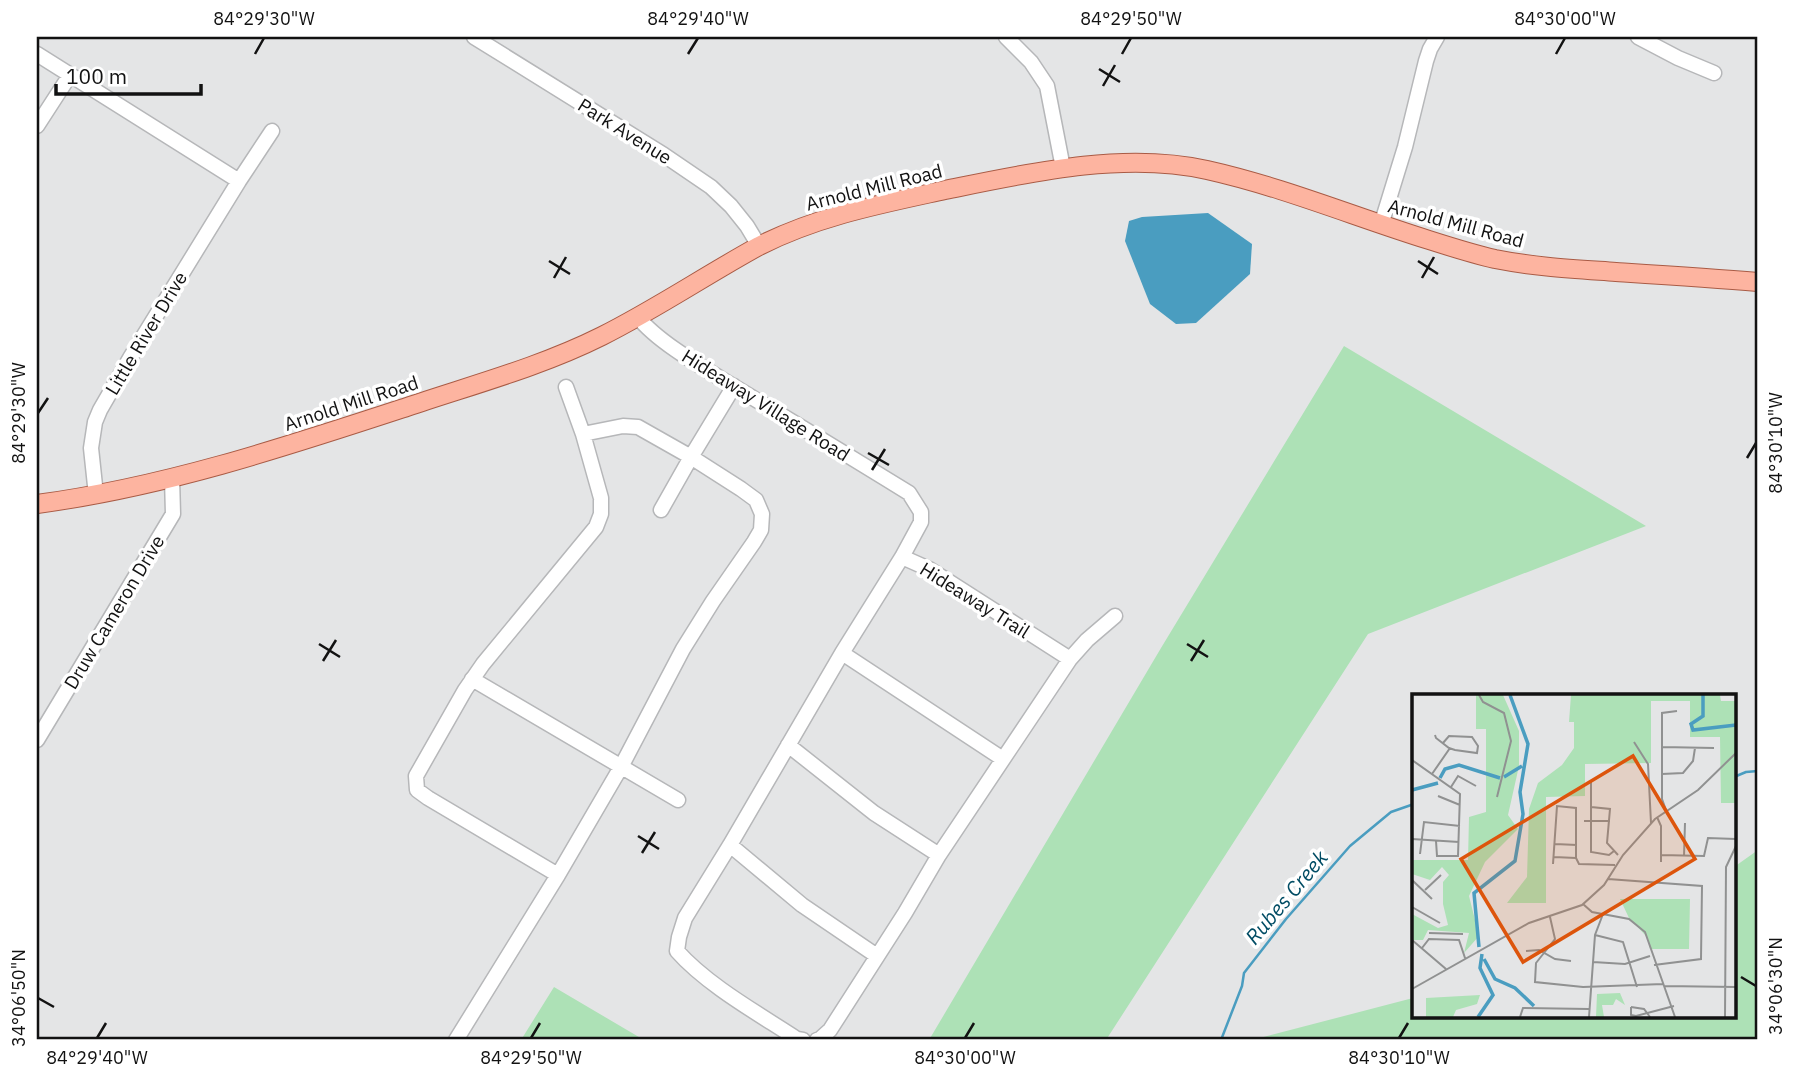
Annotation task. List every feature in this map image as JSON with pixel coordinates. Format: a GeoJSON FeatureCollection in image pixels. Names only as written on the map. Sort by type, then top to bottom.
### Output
{"type":"FeatureCollection","features":[{"type":"Feature","properties":{"kind":"main road","name":"Arnold Mill Road"},"geometry":{"type":"LineString","coordinates":[[37,504],[96,495],[172,478],[310,439],[509,373],[575,348],[638,317],[759,246],[798,228],[851,211],[1063,168],[1142,164],[1204,169],[1264,185],[1381,226],[1493,258],[1567,269],[1758,282]]}},
{"type":"Feature","properties":{"kind":"street","name":"Park Avenue"},"geometry":{"type":"LineString","coordinates":[[474,37],[711,187],[732,206],[759,246]]}},
{"type":"Feature","properties":{"kind":"street"},"geometry":{"type":"LineString","coordinates":[[1006,37],[1031,62],[1048,86],[1063,168]]}},
{"type":"Feature","properties":{"kind":"street"},"geometry":{"type":"LineString","coordinates":[[1381,226],[1405,147],[1426,61],[1437,37]]}},
{"type":"Feature","properties":{"kind":"street"},"geometry":{"type":"LineString","coordinates":[[1638,37],[1714,73]]}},
{"type":"Feature","properties":{"kind":"street"},"geometry":{"type":"LineString","coordinates":[[37,54],[239,181]]}},
{"type":"Feature","properties":{"kind":"street"},"geometry":{"type":"LineString","coordinates":[[37,127],[70,75]]}},
{"type":"Feature","properties":{"kind":"street","name":"Little River Drive"},"geometry":{"type":"LineString","coordinates":[[96,495],[91,448],[100,410],[272,131]]}},
{"type":"Feature","properties":{"kind":"street","name":"Hideaway Village Road"},"geometry":{"type":"LineString","coordinates":[[638,317],[655,334],[734,386],[909,493],[921,512],[921,522],[902,557]]}},
{"type":"Feature","properties":{"kind":"street"},"geometry":{"type":"LineString","coordinates":[[662,510],[734,386]]}},
{"type":"Feature","properties":{"kind":"street"},"geometry":{"type":"LineString","coordinates":[[558,875],[428,798],[417,790],[416,776],[472,679],[596,527],[601,514],[601,499],[583,434],[566,387]]}},
{"type":"Feature","properties":{"kind":"street"},"geometry":{"type":"LineString","coordinates":[[456,1040],[558,875],[621,766],[683,649],[761,530],[762,514],[756,500],[638,426],[623,425],[583,434]]}},
{"type":"Feature","properties":{"kind":"street","name":"Druw Cameron Drive"},"geometry":{"type":"LineString","coordinates":[[37,740],[173,514],[172,478]]}},
{"type":"Feature","properties":{"kind":"street","name":"Hideaway Trail"},"geometry":{"type":"LineString","coordinates":[[803,1040],[797,1039],[745,1005],[688,964],[677,951],[679,937],[685,918],[902,557],[929,569],[1070,659]]}},
{"type":"Feature","properties":{"kind":"street"},"geometry":{"type":"LineString","coordinates":[[817,1040],[830,1030],[939,855],[1070,659],[1115,616]]}},
{"type":"Feature","properties":{"kind":"street"},"geometry":{"type":"LineString","coordinates":[[842,653],[1003,759]]}},
{"type":"Feature","properties":{"kind":"street"},"geometry":{"type":"LineString","coordinates":[[472,679],[678,800]]}},
{"type":"Feature","properties":{"kind":"street"},"geometry":{"type":"LineString","coordinates":[[788,745],[874,813],[939,855]]}},
{"type":"Feature","properties":{"kind":"street"},"geometry":{"type":"LineString","coordinates":[[730,845],[802,905],[877,956]]}},
{"type":"Feature","properties":{"kind":"green space"},"geometry":{"type":"Polygon","coordinates":[[[1344,346],[1646,526],[1368,634],[1106,1040],[929,1040],[1161,648],[1344,346]]]}},
{"type":"Feature","properties":{"kind":"green space"},"geometry":{"type":"Polygon","coordinates":[[[1758,850],[1758,1040],[1746,1037],[1744,1040],[1252,1040],[1412,998],[1412,1018],[1736,1018],[1736,866],[1758,850]]]}},
{"type":"Feature","properties":{"kind":"green space"},"geometry":{"type":"Polygon","coordinates":[[[554,987],[644,1040],[521,1040],[554,987]]]}},
{"type":"Feature","properties":{"kind":"water"},"geometry":{"type":"Polygon","coordinates":[[[1208,213],[1252,244],[1250,274],[1196,323],[1176,324],[1150,304],[1125,241],[1129,221],[1142,217],[1208,213]]]}},
{"type":"Feature","properties":{"kind":"waterway","name":"Rubes Creek"},"geometry":{"type":"LineString","coordinates":[[1736,776],[1758,771]]}},
{"type":"Feature","properties":{"kind":"waterway","name":"Rubes Creek"},"geometry":{"type":"LineString","coordinates":[[1221,1040],[1242,986],[1244,973],[1286,919],[1350,846],[1391,812],[1412,805]]}}]}
